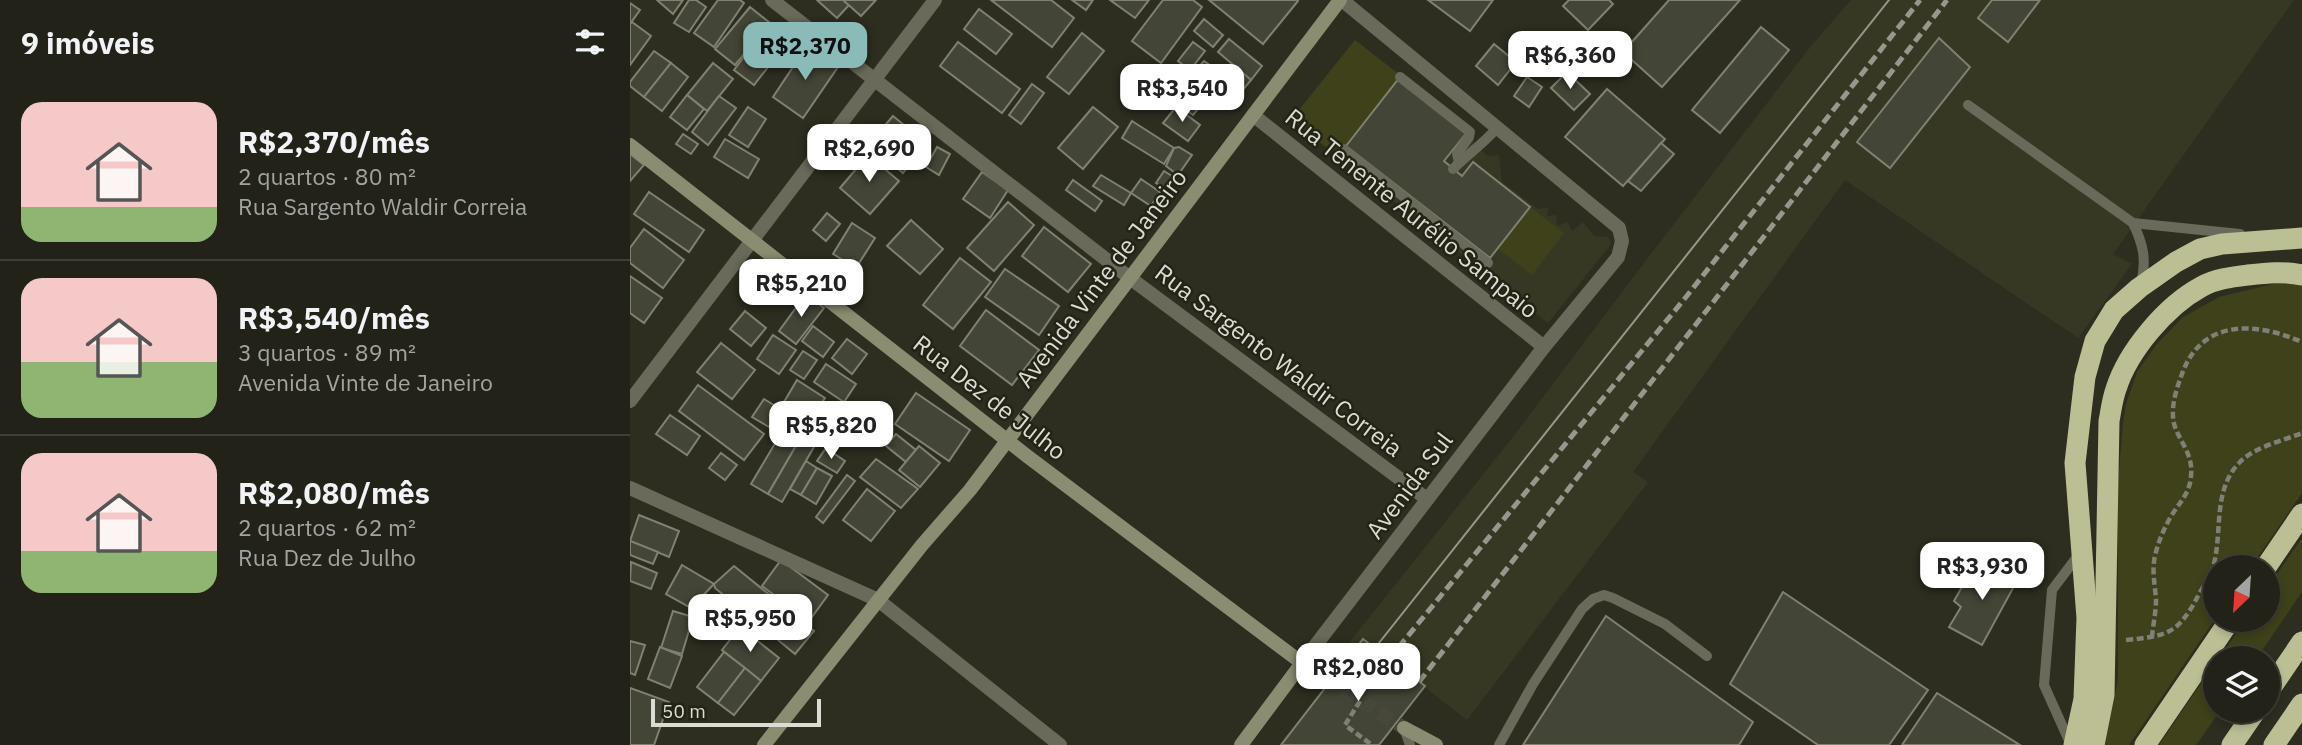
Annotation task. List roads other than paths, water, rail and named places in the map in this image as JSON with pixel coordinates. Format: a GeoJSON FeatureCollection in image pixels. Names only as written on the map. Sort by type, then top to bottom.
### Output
{"type":"FeatureCollection","features":[{"type":"Feature","properties":{"kind":"highway"},"geometry":{"type":"LineString","coordinates":[[2073,745],[2084,699],[2087,618],[2075,463],[2085,377],[2095,341],[2114,310],[2139,288],[2200,249],[2222,244],[2299,238]]}},
{"type":"Feature","properties":{"kind":"highway"},"geometry":{"type":"LineString","coordinates":[[2094,745],[2104,695],[2109,421],[2116,389],[2128,363],[2164,315],[2203,285],[2225,278],[2280,273],[2302,275]]}},
{"type":"Feature","properties":{"kind":"highway"},"geometry":{"type":"LineString","coordinates":[[2274,555],[2302,514]]}},
{"type":"Feature","properties":{"kind":"highway"},"geometry":{"type":"LineString","coordinates":[[2145,745],[2222,632]]}},
{"type":"Feature","properties":{"kind":"highway"},"geometry":{"type":"LineString","coordinates":[[2280,674],[2302,642]]}},
{"type":"Feature","properties":{"kind":"highway"},"geometry":{"type":"LineString","coordinates":[[2273,745],[2302,704]]}},
{"type":"Feature","properties":{"kind":"highway"},"geometry":{"type":"LineString","coordinates":[[2232,745],[2247,723]]}},
{"type":"Feature","properties":{"kind":"street","name":"Rua Sargento Waldir Correia"},"geometry":{"type":"LineString","coordinates":[[772,0],[1130,278],[1427,499]]}},
{"type":"Feature","properties":{"kind":"street"},"geometry":{"type":"LineString","coordinates":[[630,401],[935,0]]}},
{"type":"Feature","properties":{"kind":"street"},"geometry":{"type":"LineString","coordinates":[[1341,0],[1497,128]]}},
{"type":"Feature","properties":{"kind":"street","name":"Avenida Vinte de Janeiro"},"geometry":{"type":"LineString","coordinates":[[764,745],[878,600],[970,490],[1341,0]]}},
{"type":"Feature","properties":{"kind":"street","name":"Rua Tenente Aurélio Sampaio"},"geometry":{"type":"LineString","coordinates":[[1253,115],[1544,347]]}},
{"type":"Feature","properties":{"kind":"street","name":"Avenida Sul"},"geometry":{"type":"LineString","coordinates":[[1241,745],[1544,347],[1618,257],[1622,241],[1619,228],[1497,128]]}},
{"type":"Feature","properties":{"kind":"street","name":"Rua Dez de Julho"},"geometry":{"type":"LineString","coordinates":[[630,145],[1007,440],[1326,679]]}},
{"type":"Feature","properties":{"kind":"street"},"geometry":{"type":"LineString","coordinates":[[630,488],[878,600],[1060,745]]}},
{"type":"Feature","properties":{"kind":"street"},"geometry":{"type":"LineString","coordinates":[[1404,728],[1436,745]]}},
{"type":"Feature","properties":{"kind":"lane"},"geometry":{"type":"LineString","coordinates":[[1400,77],[1470,132],[1457,154],[1456,165],[1468,154],[1479,149],[1497,128]]}},
{"type":"Feature","properties":{"kind":"lane"},"geometry":{"type":"LineString","coordinates":[[1968,105],[2133,223],[2209,232],[2299,238]]}},
{"type":"Feature","properties":{"kind":"lane"},"geometry":{"type":"LineString","coordinates":[[1343,149],[1488,262]]}},
{"type":"Feature","properties":{"kind":"lane"},"geometry":{"type":"LineString","coordinates":[[2133,223],[2142,242],[2145,258],[2139,288]]}},
{"type":"Feature","properties":{"kind":"lane"},"geometry":{"type":"LineString","coordinates":[[2073,745],[2044,685],[2052,590],[2082,551]]}},
{"type":"Feature","properties":{"kind":"lane"},"geometry":{"type":"LineString","coordinates":[[1499,745],[1533,684],[1582,609],[1593,598],[1604,595],[1614,598],[1655,618],[1707,656]]}},
{"type":"Feature","properties":{"kind":"lane"},"geometry":{"type":"LineString","coordinates":[[1404,728],[1410,745]]}},
{"type":"Feature","properties":{"kind":"tunnel"},"geometry":{"type":"LineString","coordinates":[[1326,679],[1404,728]]}},
{"type":"Feature","properties":{"kind":"tram line"},"geometry":{"type":"LineString","coordinates":[[1375,648],[1889,0]]}},
{"type":"Feature","properties":{"kind":"railway"},"geometry":{"type":"LineString","coordinates":[[1389,659],[1686,297],[1920,0]]}},
{"type":"Feature","properties":{"kind":"railway"},"geometry":{"type":"LineString","coordinates":[[1419,682],[1947,0]]}}]}
